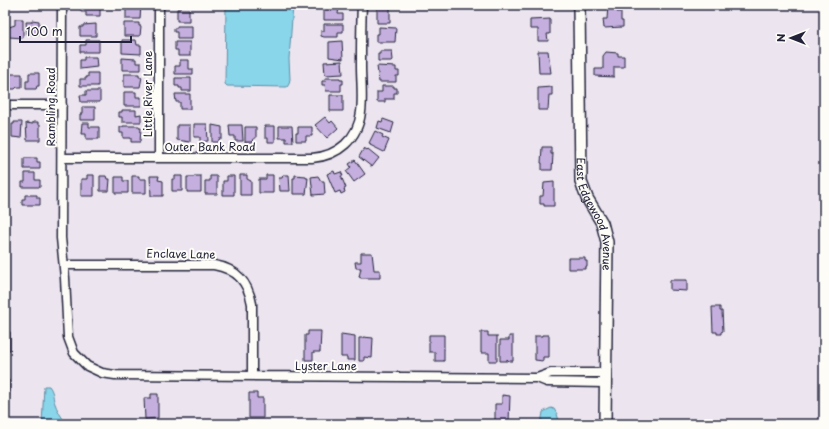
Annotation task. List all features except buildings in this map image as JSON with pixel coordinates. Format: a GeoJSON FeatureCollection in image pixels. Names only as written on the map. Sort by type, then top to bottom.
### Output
{"type":"FeatureCollection","features":[{"type":"Feature","properties":{"kind":"main road","name":"East Edgewood Avenue"},"geometry":{"type":"LineString","coordinates":[[579,5],[581,182],[586,198],[602,223],[607,242],[605,424]]}},
{"type":"Feature","properties":{"kind":"street","name":"Rambling Road"},"geometry":{"type":"LineString","coordinates":[[62,5],[62,158],[60,238],[64,265]]}},
{"type":"Feature","properties":{"kind":"street","name":"Little River Lane"},"geometry":{"type":"LineString","coordinates":[[159,5],[159,158]]}},
{"type":"Feature","properties":{"kind":"street","name":"Outer Bank Road"},"geometry":{"type":"LineString","coordinates":[[62,158],[322,157],[338,150],[356,131],[362,112],[362,5]]}},
{"type":"Feature","properties":{"kind":"street"},"geometry":{"type":"LineString","coordinates":[[5,105],[62,105]]}},
{"type":"Feature","properties":{"kind":"street","name":"Lyster Lane"},"geometry":{"type":"LineString","coordinates":[[64,265],[68,337],[74,353],[87,366],[102,373],[115,375],[536,378],[547,382],[605,378]]}},
{"type":"Feature","properties":{"kind":"street","name":"Enclave Lane"},"geometry":{"type":"LineString","coordinates":[[64,265],[214,265],[228,268],[242,279],[247,286],[250,295],[252,304],[252,376]]}},
{"type":"Feature","properties":{"kind":"water"},"geometry":{"type":"Polygon","coordinates":[[[226,5],[293,5],[289,59],[290,79],[287,87],[227,86],[225,84],[226,5]]]}},
{"type":"Feature","properties":{"kind":"water"},"geometry":{"type":"Polygon","coordinates":[[[44,386],[49,386],[56,407],[67,424],[42,424],[44,386]]]}},
{"type":"Feature","properties":{"kind":"water"},"geometry":{"type":"Polygon","coordinates":[[[551,408],[554,409],[557,414],[560,424],[541,424],[543,412],[551,408]]]}}]}
